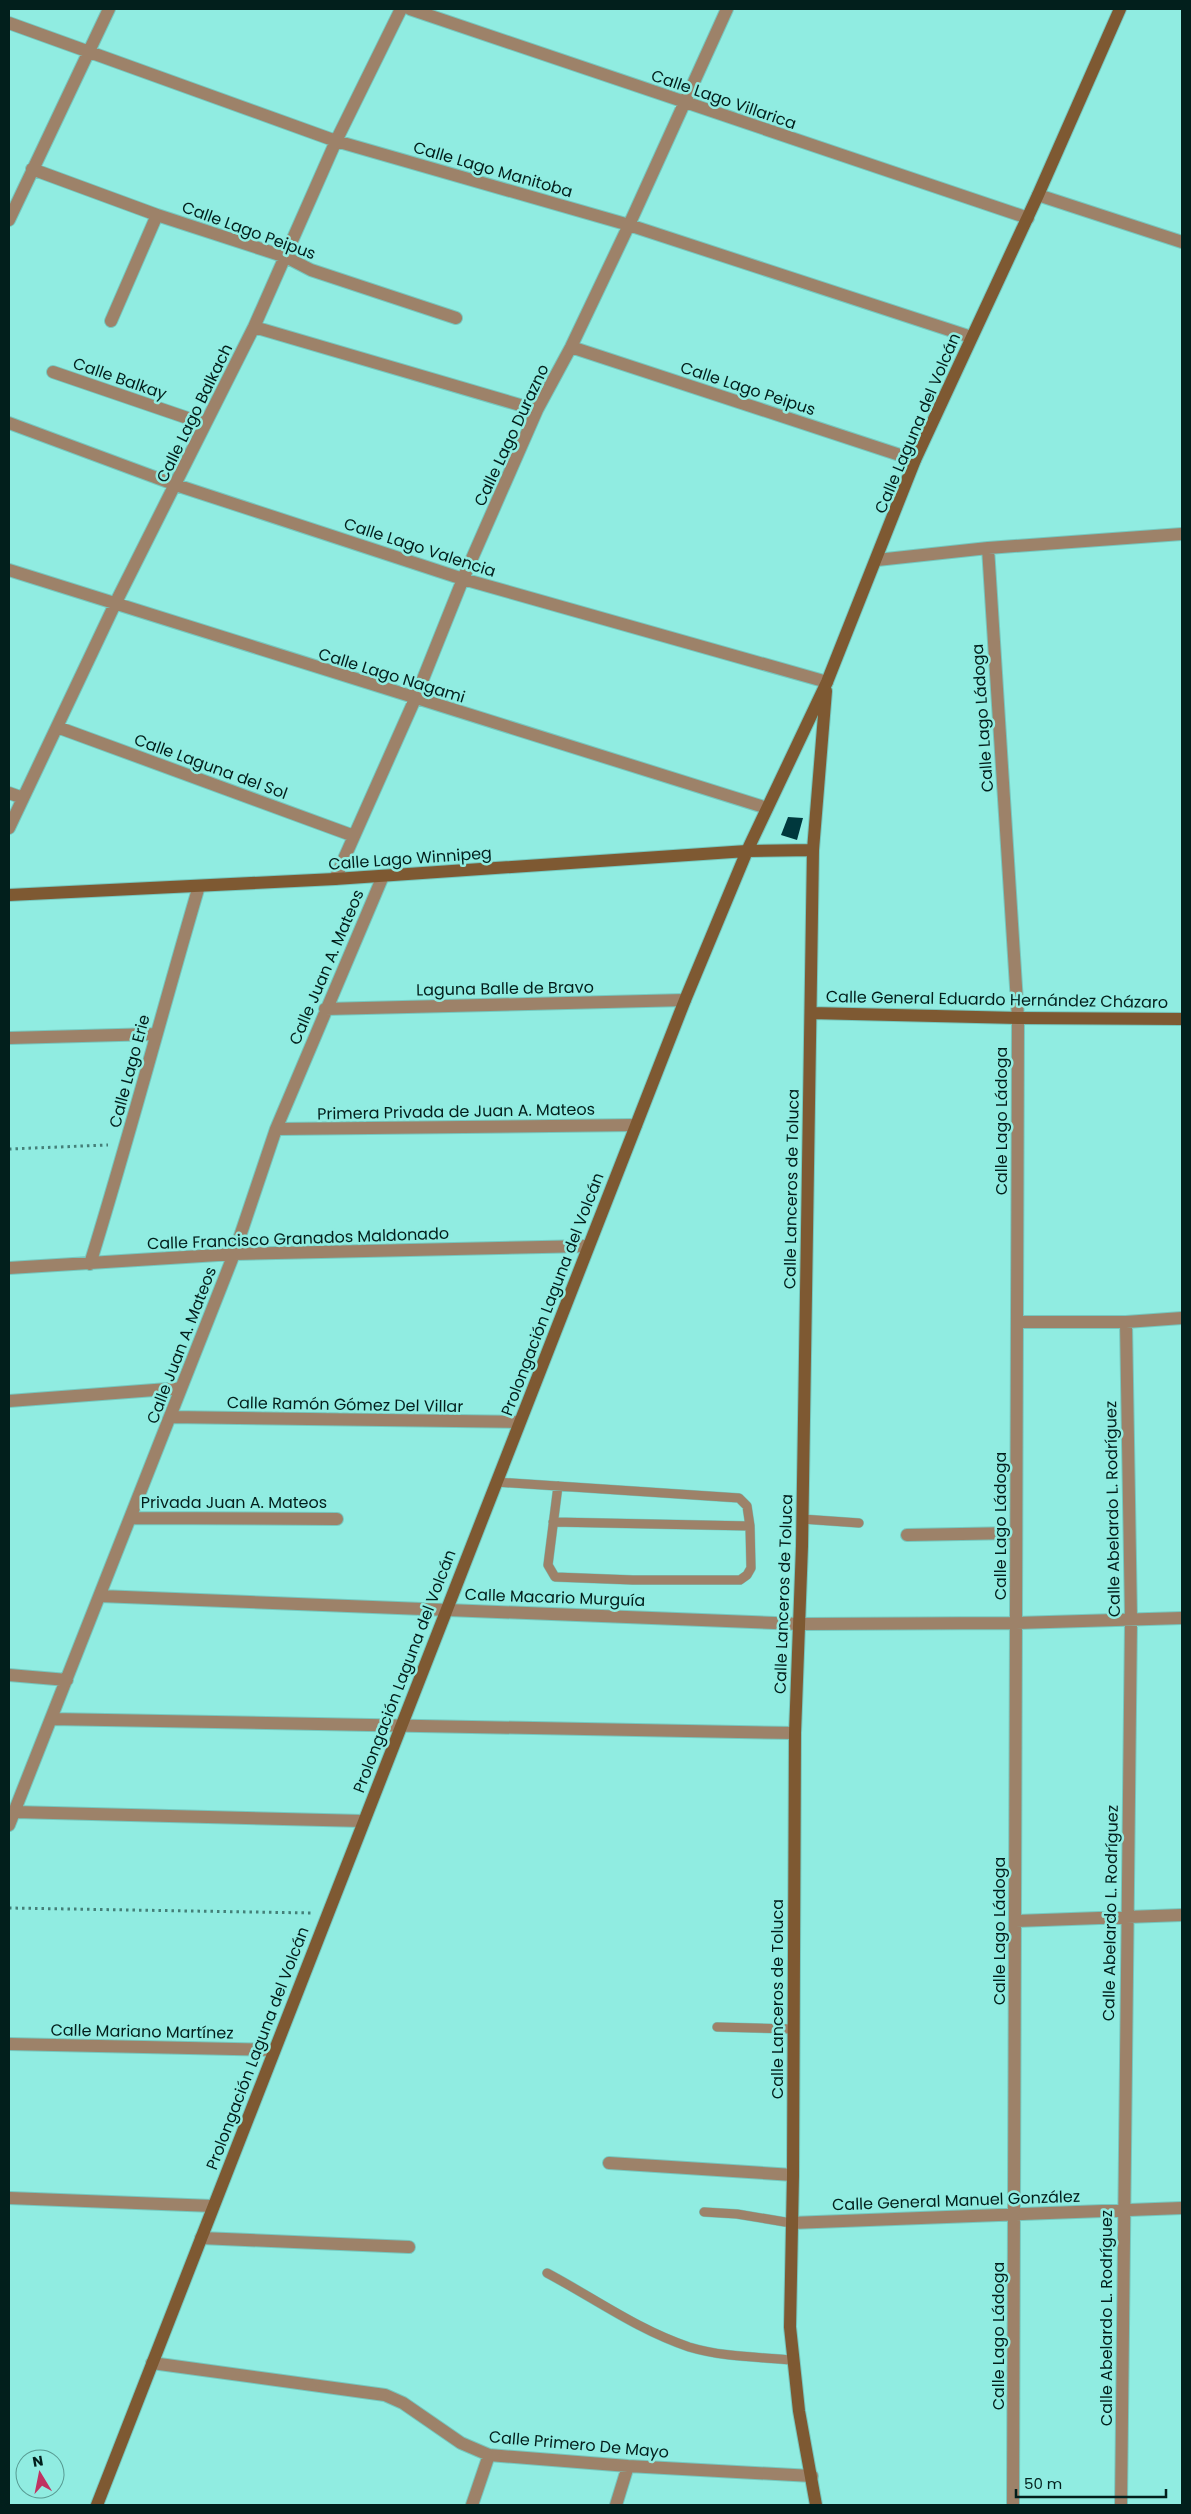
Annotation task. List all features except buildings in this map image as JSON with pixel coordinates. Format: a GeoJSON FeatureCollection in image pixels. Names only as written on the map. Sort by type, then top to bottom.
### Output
{"type":"FeatureCollection","features":[{"type":"Feature","properties":{"kind":"main road","name":"Calle Laguna del Volcán"},"geometry":{"type":"LineString","coordinates":[[747,851],[827,682],[877,560],[915,460],[1028,218],[1120,9]]}},
{"type":"Feature","properties":{"kind":"main road","name":"Calle Lanceros de Toluca"},"geometry":{"type":"LineString","coordinates":[[816,2505],[792,2360],[790,2327],[793,2175],[795,1733],[800,1624],[813,850],[827,682]]}},
{"type":"Feature","properties":{"kind":"main road","name":"Calle Lago Winnipeg"},"geometry":{"type":"LineString","coordinates":[[9,895],[335,879],[747,851],[813,850]]}},
{"type":"Feature","properties":{"kind":"main road","name":"Prolongación Laguna del Volcán"},"geometry":{"type":"LineString","coordinates":[[97,2505],[588,1246],[685,1000],[747,851]]}},
{"type":"Feature","properties":{"kind":"main road","name":"Calle General Eduardo Hernández Cházaro"},"geometry":{"type":"LineString","coordinates":[[811,1013],[1018,1018],[1182,1018]]}},
{"type":"Feature","properties":{"kind":"street"},"geometry":{"type":"LineString","coordinates":[[9,220],[109,9]]}},
{"type":"Feature","properties":{"kind":"street","name":"Calle Lago Balkach"},"geometry":{"type":"LineString","coordinates":[[9,828],[115,604],[254,326],[336,142],[401,9]]}},
{"type":"Feature","properties":{"kind":"street","name":"Calle Lago Villarica"},"geometry":{"type":"LineString","coordinates":[[410,9],[1028,218]]}},
{"type":"Feature","properties":{"kind":"street","name":"Calle Lago Durazno"},"geometry":{"type":"LineString","coordinates":[[335,879],[415,699],[463,579],[537,410],[571,347],[629,225],[727,9]]}},
{"type":"Feature","properties":{"kind":"street","name":"Calle Lago Manitoba"},"geometry":{"type":"LineString","coordinates":[[9,23],[336,142],[629,225],[971,337]]}},
{"type":"Feature","properties":{"kind":"street","name":"Calle Lago Peipus"},"geometry":{"type":"LineString","coordinates":[[32,169],[157,214],[286,257],[311,270],[456,318]]}},
{"type":"Feature","properties":{"kind":"street"},"geometry":{"type":"LineString","coordinates":[[1038,195],[1182,242]]}},
{"type":"Feature","properties":{"kind":"street"},"geometry":{"type":"LineString","coordinates":[[112,321],[157,214]]}},
{"type":"Feature","properties":{"kind":"street"},"geometry":{"type":"LineString","coordinates":[[254,326],[537,410]]}},
{"type":"Feature","properties":{"kind":"street","name":"Calle Lago Peipus"},"geometry":{"type":"LineString","coordinates":[[571,347],[915,460]]}},
{"type":"Feature","properties":{"kind":"street","name":"Calle Balkay"},"geometry":{"type":"LineString","coordinates":[[53,372],[205,424]]}},
{"type":"Feature","properties":{"kind":"street","name":"Calle Lago Valencia"},"geometry":{"type":"LineString","coordinates":[[9,423],[176,485],[463,579],[827,682]]}},
{"type":"Feature","properties":{"kind":"street"},"geometry":{"type":"LineString","coordinates":[[877,560],[988,548],[1182,534]]}},
{"type":"Feature","properties":{"kind":"street","name":"Calle Lago Ládoga"},"geometry":{"type":"LineString","coordinates":[[988,548],[1018,1018],[1013,2505]]}},
{"type":"Feature","properties":{"kind":"street","name":"Calle Lago Nagami"},"geometry":{"type":"LineString","coordinates":[[9,570],[767,808]]}},
{"type":"Feature","properties":{"kind":"street","name":"Calle Laguna del Sol"},"geometry":{"type":"LineString","coordinates":[[57,727],[354,836]]}},
{"type":"Feature","properties":{"kind":"street"},"geometry":{"type":"LineString","coordinates":[[9,793],[23,798]]}},
{"type":"Feature","properties":{"kind":"street","name":"Calle Juan A. Mateos"},"geometry":{"type":"LineString","coordinates":[[9,1825],[234,1254],[276,1129],[383,876]]}},
{"type":"Feature","properties":{"kind":"street","name":"Calle Lago Erie"},"geometry":{"type":"LineString","coordinates":[[90,1264],[127,1144],[155,1034],[199,886]]}},
{"type":"Feature","properties":{"kind":"street","name":"Laguna Balle de Bravo"},"geometry":{"type":"LineString","coordinates":[[326,1009],[685,1000]]}},
{"type":"Feature","properties":{"kind":"street"},"geometry":{"type":"LineString","coordinates":[[9,1038],[155,1034]]}},
{"type":"Feature","properties":{"kind":"street","name":"Primera Privada de Juan A. Mateos"},"geometry":{"type":"LineString","coordinates":[[276,1129],[636,1125]]}},
{"type":"Feature","properties":{"kind":"street","name":"Calle Francisco Granados Maldonado"},"geometry":{"type":"LineString","coordinates":[[9,1268],[234,1254],[588,1246]]}},
{"type":"Feature","properties":{"kind":"street"},"geometry":{"type":"LineString","coordinates":[[1017,1322],[1126,1322],[1182,1318]]}},
{"type":"Feature","properties":{"kind":"street","name":"Calle Abelardo L. Rodríguez"},"geometry":{"type":"LineString","coordinates":[[1122,2505],[1123,2210],[1130,1619],[1126,1322]]}},
{"type":"Feature","properties":{"kind":"street"},"geometry":{"type":"LineString","coordinates":[[9,1401],[181,1388]]}},
{"type":"Feature","properties":{"kind":"street","name":"Calle Ramón Gómez Del Villar"},"geometry":{"type":"LineString","coordinates":[[170,1418],[519,1422]]}},
{"type":"Feature","properties":{"kind":"street","name":"Privada Juan A. Mateos"},"geometry":{"type":"LineString","coordinates":[[130,1518],[337,1519]]}},
{"type":"Feature","properties":{"kind":"street"},"geometry":{"type":"LineString","coordinates":[[907,1535],[1016,1533]]}},
{"type":"Feature","properties":{"kind":"street","name":"Calle Macario Murguía"},"geometry":{"type":"LineString","coordinates":[[100,1596],[800,1624],[1016,1623],[1182,1618]]}},
{"type":"Feature","properties":{"kind":"street"},"geometry":{"type":"LineString","coordinates":[[9,1675],[67,1680]]}},
{"type":"Feature","properties":{"kind":"street"},"geometry":{"type":"LineString","coordinates":[[51,1719],[795,1733]]}},
{"type":"Feature","properties":{"kind":"street"},"geometry":{"type":"LineString","coordinates":[[14,1812],[363,1821]]}},
{"type":"Feature","properties":{"kind":"street"},"geometry":{"type":"LineString","coordinates":[[1015,1921],[1182,1915]]}},
{"type":"Feature","properties":{"kind":"street","name":"Calle Mariano Martínez"},"geometry":{"type":"LineString","coordinates":[[9,2044],[274,2050]]}},
{"type":"Feature","properties":{"kind":"street"},"geometry":{"type":"LineString","coordinates":[[609,2163],[793,2175]]}},
{"type":"Feature","properties":{"kind":"street"},"geometry":{"type":"LineString","coordinates":[[9,2198],[213,2206]]}},
{"type":"Feature","properties":{"kind":"street","name":"Calle General Manuel González"},"geometry":{"type":"LineString","coordinates":[[791,2223],[1182,2208]]}},
{"type":"Feature","properties":{"kind":"street"},"geometry":{"type":"LineString","coordinates":[[201,2238],[409,2247]]}},
{"type":"Feature","properties":{"kind":"street","name":"Calle Primero De Mayo"},"geometry":{"type":"LineString","coordinates":[[152,2363],[385,2395],[403,2403],[461,2443],[489,2456],[812,2476]]}},
{"type":"Feature","properties":{"kind":"street"},"geometry":{"type":"LineString","coordinates":[[472,2505],[489,2456]]}},
{"type":"Feature","properties":{"kind":"street"},"geometry":{"type":"LineString","coordinates":[[616,2505],[628,2466]]}},
{"type":"Feature","properties":{"kind":"lane"},"geometry":{"type":"LineString","coordinates":[[496,1482],[558,1486],[739,1498],[747,1506],[750,1526],[750,1568],[747,1576],[740,1580],[632,1580],[555,1577],[548,1565],[558,1486]]}},
{"type":"Feature","properties":{"kind":"lane"},"geometry":{"type":"LineString","coordinates":[[802,1519],[859,1523]]}},
{"type":"Feature","properties":{"kind":"lane"},"geometry":{"type":"LineString","coordinates":[[553,1522],[750,1526]]}},
{"type":"Feature","properties":{"kind":"lane"},"geometry":{"type":"LineString","coordinates":[[717,2027],[793,2029]]}},
{"type":"Feature","properties":{"kind":"lane"},"geometry":{"type":"LineString","coordinates":[[704,2212],[737,2214],[791,2223]]}},
{"type":"Feature","properties":{"kind":"lane"},"geometry":{"type":"LineString","coordinates":[[547,2272],[652,2332],[690,2347],[742,2356],[792,2360]]}},
{"type":"Feature","properties":{"kind":"path"},"geometry":{"type":"LineString","coordinates":[[9,1149],[127,1144]]}},
{"type":"Feature","properties":{"kind":"path"},"geometry":{"type":"LineString","coordinates":[[9,1908],[327,1913]]}}]}
